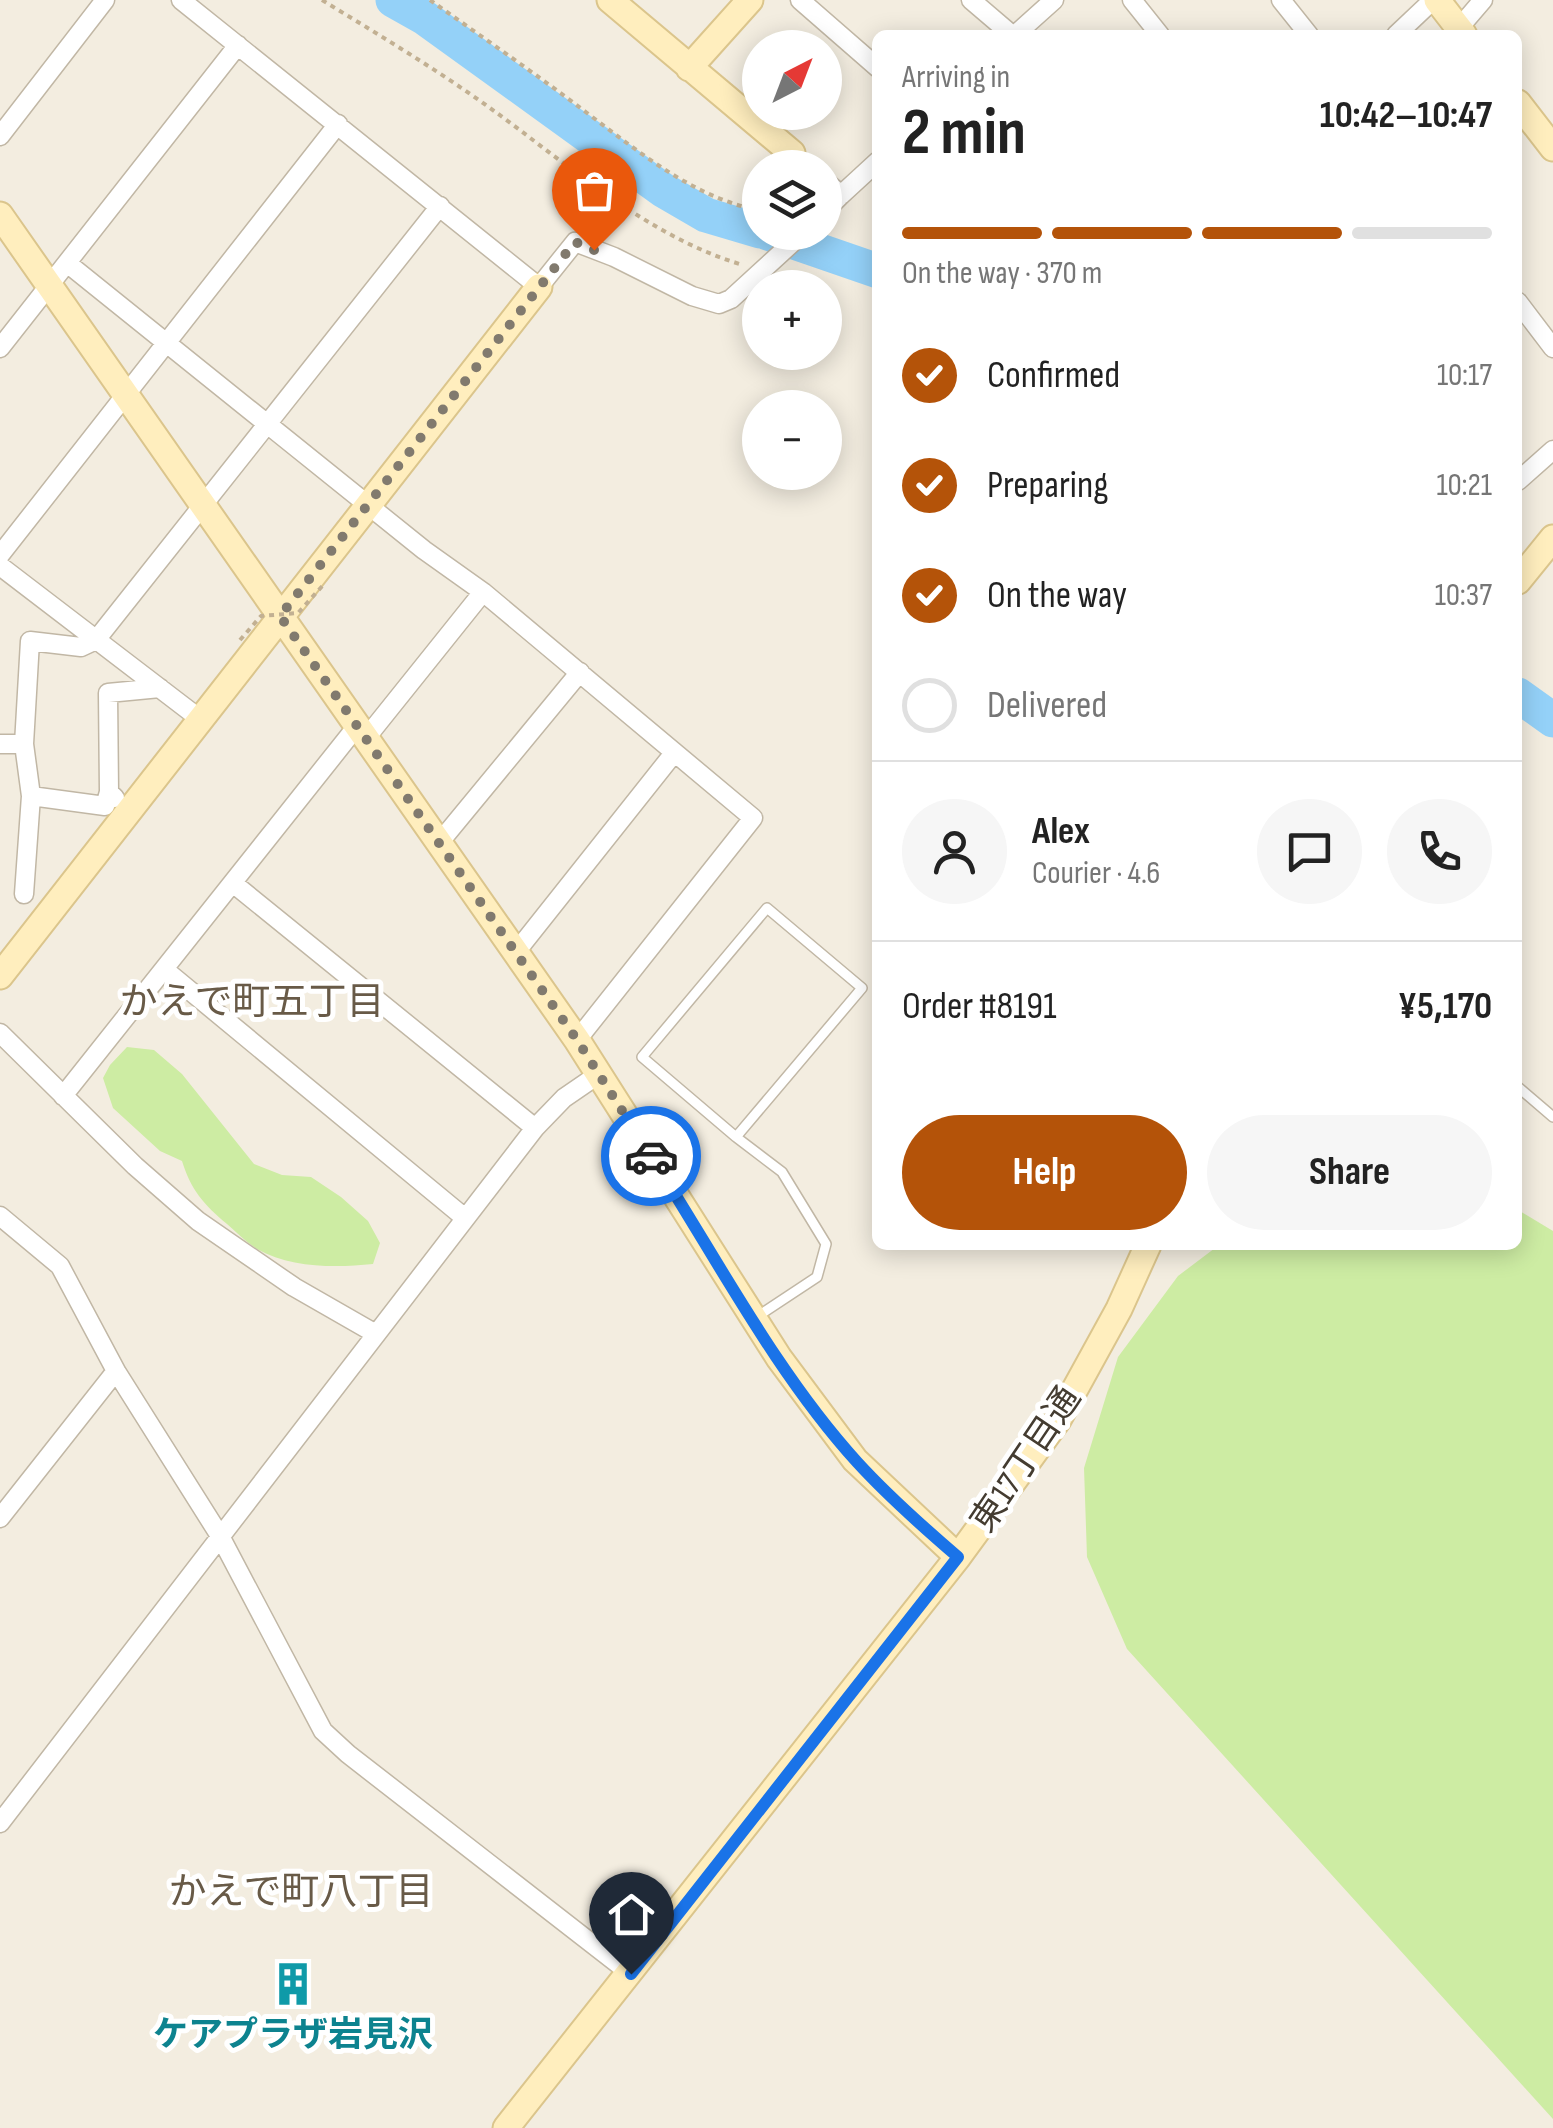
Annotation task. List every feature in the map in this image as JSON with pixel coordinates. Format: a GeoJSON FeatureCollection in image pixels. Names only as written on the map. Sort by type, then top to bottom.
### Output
{"type":"FeatureCollection","features":[{"type":"Feature","properties":{"kind":"street"},"geometry":{"type":"LineString","coordinates":[[0,136],[105,0]]}},
{"type":"Feature","properties":{"kind":"street"},"geometry":{"type":"LineString","coordinates":[[181,0],[540,287]]}},
{"type":"Feature","properties":{"kind":"street"},"geometry":{"type":"LineString","coordinates":[[610,0],[788,150]]}},
{"type":"Feature","properties":{"kind":"street"},"geometry":{"type":"LineString","coordinates":[[689,68],[750,0]]}},
{"type":"Feature","properties":{"kind":"street"},"geometry":{"type":"LineString","coordinates":[[800,0],[872,63]]}},
{"type":"Feature","properties":{"kind":"street"},"geometry":{"type":"LineString","coordinates":[[971,0],[1008,30]]}},
{"type":"Feature","properties":{"kind":"street"},"geometry":{"type":"LineString","coordinates":[[1020,30],[1054,0]]}},
{"type":"Feature","properties":{"kind":"street"},"geometry":{"type":"LineString","coordinates":[[1132,0],[1156,30]]}},
{"type":"Feature","properties":{"kind":"street"},"geometry":{"type":"LineString","coordinates":[[1281,0],[1305,30]]}},
{"type":"Feature","properties":{"kind":"street"},"geometry":{"type":"LineString","coordinates":[[1402,30],[1435,0],[1460,30]]}},
{"type":"Feature","properties":{"kind":"street"},"geometry":{"type":"LineString","coordinates":[[1462,30],[1484,0]]}},
{"type":"Feature","properties":{"kind":"street"},"geometry":{"type":"LineString","coordinates":[[0,348],[238,45]]}},
{"type":"Feature","properties":{"kind":"street"},"geometry":{"type":"LineString","coordinates":[[1522,107],[1548,130]]}},
{"type":"Feature","properties":{"kind":"street"},"geometry":{"type":"LineString","coordinates":[[0,555],[338,124]]}},
{"type":"Feature","properties":{"kind":"street"},"geometry":{"type":"LineString","coordinates":[[842,194],[872,167]]}},
{"type":"Feature","properties":{"kind":"street"},"geometry":{"type":"LineString","coordinates":[[24,894],[31,796],[24,744],[30,641],[80,647],[96,640],[440,206]]}},
{"type":"Feature","properties":{"kind":"street"},"geometry":{"type":"LineString","coordinates":[[0,215],[577,1040],[779,1358],[855,1460],[958,1557]]}},
{"type":"Feature","properties":{"kind":"street"},"geometry":{"type":"LineString","coordinates":[[0,976],[575,242],[692,296],[720,304],[731,299],[784,250]]}},
{"type":"Feature","properties":{"kind":"street"},"geometry":{"type":"LineString","coordinates":[[68,263],[424,550],[483,592],[753,818],[577,1040]]}},
{"type":"Feature","properties":{"kind":"street"},"geometry":{"type":"LineString","coordinates":[[1522,307],[1553,348]]}},
{"type":"Feature","properties":{"kind":"street"},"geometry":{"type":"LineString","coordinates":[[1522,477],[1553,450]]}},
{"type":"Feature","properties":{"kind":"street"},"geometry":{"type":"LineString","coordinates":[[1522,576],[1553,538]]}},
{"type":"Feature","properties":{"kind":"street"},"geometry":{"type":"LineString","coordinates":[[0,566],[200,718]]}},
{"type":"Feature","properties":{"kind":"street"},"geometry":{"type":"LineString","coordinates":[[63,1096],[234,884],[483,592]]}},
{"type":"Feature","properties":{"kind":"street"},"geometry":{"type":"LineString","coordinates":[[439,843],[580,672]]}},
{"type":"Feature","properties":{"kind":"street"},"geometry":{"type":"LineString","coordinates":[[31,796],[105,806],[109,792],[108,693],[160,688]]}},
{"type":"Feature","properties":{"kind":"street"},"geometry":{"type":"LineString","coordinates":[[0,744],[24,744]]}},
{"type":"Feature","properties":{"kind":"street"},"geometry":{"type":"LineString","coordinates":[[516,952],[674,752]]}},
{"type":"Feature","properties":{"kind":"street"},"geometry":{"type":"LineString","coordinates":[[109,792],[128,812]]}},
{"type":"Feature","properties":{"kind":"street"},"geometry":{"type":"LineString","coordinates":[[234,884],[535,1128]]}},
{"type":"Feature","properties":{"kind":"street"},"geometry":{"type":"LineString","coordinates":[[164,970],[465,1218]]}},
{"type":"Feature","properties":{"kind":"street"},"geometry":{"type":"LineString","coordinates":[[0,1033],[198,1221],[278,1276],[376,1334]]}},
{"type":"Feature","properties":{"kind":"street"},"geometry":{"type":"LineString","coordinates":[[1,1821],[535,1128],[564,1098],[599,1074]]}},
{"type":"Feature","properties":{"kind":"street"},"geometry":{"type":"LineString","coordinates":[[0,1216],[60,1266],[116,1371],[220,1536],[323,1731],[631,1974]]}},
{"type":"Feature","properties":{"kind":"street","name":"東17丁目通"},"geometry":{"type":"LineString","coordinates":[[506,2128],[958,1557],[1058,1420],[1120,1309],[1146,1250]]}},
{"type":"Feature","properties":{"kind":"street"},"geometry":{"type":"LineString","coordinates":[[0,1518],[116,1371]]}},
{"type":"Feature","properties":{"kind":"lane"},"geometry":{"type":"LineString","coordinates":[[736,1137],[862,988],[768,908],[642,1057],[736,1137],[782,1172],[826,1244],[816,1277],[754,1318]]}},
{"type":"Feature","properties":{"kind":"lane"},"geometry":{"type":"LineString","coordinates":[[1522,1090],[1553,1116]]}},
{"type":"Feature","properties":{"kind":"path"},"geometry":{"type":"LineString","coordinates":[[322,0],[441,73],[588,182],[676,237],[719,258],[766,267]]}},
{"type":"Feature","properties":{"kind":"path"},"geometry":{"type":"LineString","coordinates":[[430,0],[574,102],[654,165],[742,207]]}},
{"type":"Feature","properties":{"kind":"path"},"geometry":{"type":"LineString","coordinates":[[240,640],[261,616],[298,613],[326,583]]}},
{"type":"Feature","properties":{"kind":"green space"},"geometry":{"type":"Polygon","coordinates":[[[127,1047],[154,1050],[182,1074],[254,1164],[282,1175],[311,1177],[341,1197],[368,1221],[380,1243],[373,1264],[329,1266],[284,1260],[257,1249],[241,1237],[199,1196],[182,1161],[160,1151],[113,1108],[103,1078],[127,1047]]]}},
{"type":"Feature","properties":{"kind":"green space"},"geometry":{"type":"Polygon","coordinates":[[[1522,1212],[1553,1231],[1553,2119],[1127,1649],[1087,1557],[1084,1468],[1118,1357],[1178,1276],[1212,1250],[1522,1250],[1522,1212]]]}},
{"type":"Feature","properties":{"kind":"waterway"},"geometry":{"type":"LineString","coordinates":[[393,0],[425,18],[663,190],[706,215],[742,226]]}},
{"type":"Feature","properties":{"kind":"waterway"},"geometry":{"type":"LineString","coordinates":[[817,250],[872,269]]}},
{"type":"Feature","properties":{"kind":"waterway"},"geometry":{"type":"LineString","coordinates":[[1522,698],[1553,720]]}},
{"type":"Feature","properties":{"kind":"way so far"},"geometry":{"type":"LineString","coordinates":[[594,250],[575,242],[280,616],[577,1040],[651,1156]]}},
{"type":"Feature","properties":{"kind":"place","name":"ケアプラザ岩見沢"},"geometry":{"type":"Point","coordinates":[293,1984]}},
{"type":"Feature","properties":{"kind":"district","name":"かえで町五丁目"},"geometry":{"type":"Point","coordinates":[252,1001]}},
{"type":"Feature","properties":{"kind":"district","name":"かえで町八丁目"},"geometry":{"type":"Point","coordinates":[301,1891]}},
{"type":"Feature","properties":{"kind":"route"},"geometry":{"type":"LineString","coordinates":[[631,1974],[958,1557],[855,1460],[824,1420],[779,1358],[651,1156]]}}]}
